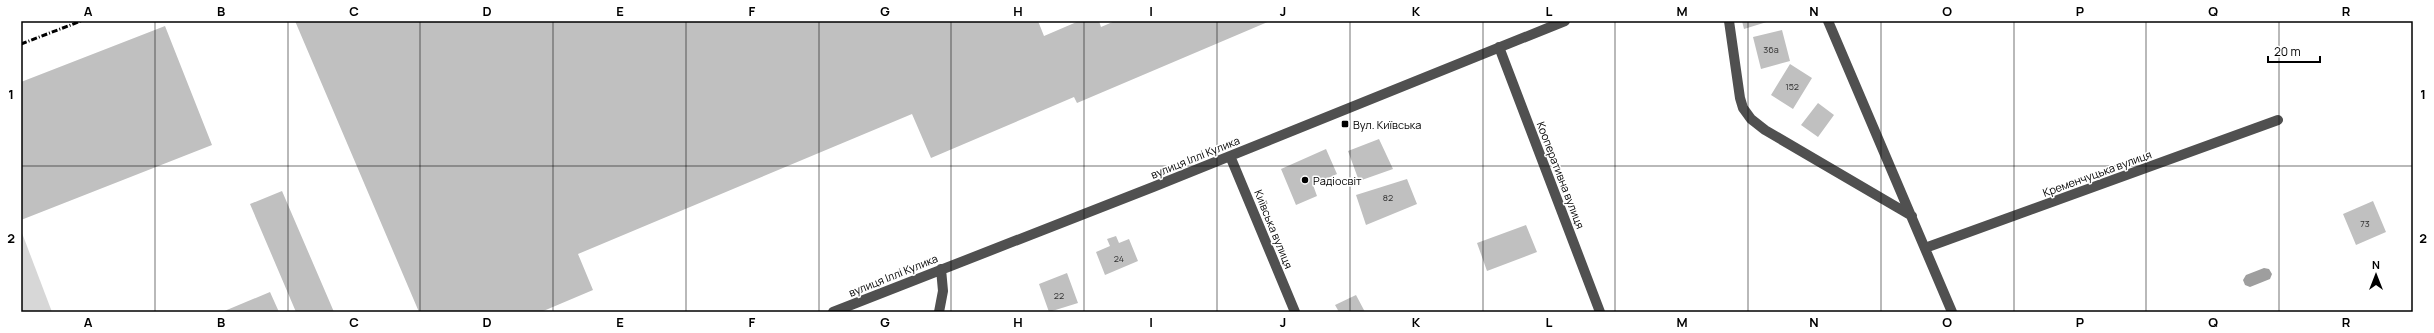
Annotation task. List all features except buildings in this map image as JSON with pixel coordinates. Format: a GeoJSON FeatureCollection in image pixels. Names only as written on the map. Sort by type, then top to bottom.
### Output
{"type":"FeatureCollection","features":[{"type":"Feature","properties":{"kind":"street","name":"вулиця Іллі Кулика"},"geometry":{"type":"LineString","coordinates":[[833,312],[1230,156],[1565,21]]}},
{"type":"Feature","properties":{"kind":"street"},"geometry":{"type":"LineString","coordinates":[[1730,21],[1740,98],[1743,108],[1751,119],[1765,130],[1803,154],[1912,216]]}},
{"type":"Feature","properties":{"kind":"street"},"geometry":{"type":"LineString","coordinates":[[1828,21],[1952,312]]}},
{"type":"Feature","properties":{"kind":"street","name":"Кооперативна вулиця"},"geometry":{"type":"LineString","coordinates":[[1499,47],[1600,312]]}},
{"type":"Feature","properties":{"kind":"street","name":"Кременчуцька вулиця"},"geometry":{"type":"LineString","coordinates":[[1924,248],[2278,120]]}},
{"type":"Feature","properties":{"kind":"street","name":"Київська вулиця"},"geometry":{"type":"LineString","coordinates":[[1230,156],[1295,312]]}},
{"type":"Feature","properties":{"kind":"street"},"geometry":{"type":"LineString","coordinates":[[939,312],[943,291],[941,269]]}},
{"type":"Feature","properties":{"kind":"shaded area"},"geometry":{"type":"Polygon","coordinates":[[[22,233],[52,312],[21,312],[22,233]]]}},
{"type":"Feature","properties":{"kind":"shaded area"},"geometry":{"type":"Polygon","coordinates":[[[2264,268],[2269,269],[2272,274],[2270,279],[2250,287],[2245,285],[2243,280],[2246,275],[2264,268]]]}},
{"type":"Feature","properties":{"kind":"railway"},"geometry":{"type":"LineString","coordinates":[[21,44],[81,21]]}},
{"type":"Feature","properties":{"kind":"place","name":"Вул. Київська"},"geometry":{"type":"Point","coordinates":[1345,124]}},
{"type":"Feature","properties":{"kind":"place","name":"Радіосвіт"},"geometry":{"type":"Point","coordinates":[1305,180]}}]}
